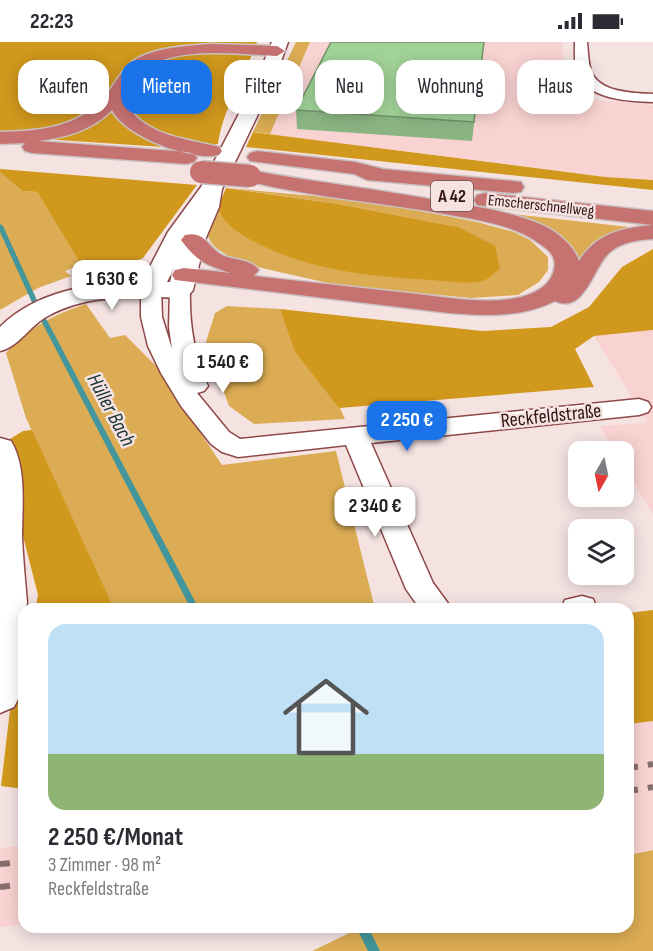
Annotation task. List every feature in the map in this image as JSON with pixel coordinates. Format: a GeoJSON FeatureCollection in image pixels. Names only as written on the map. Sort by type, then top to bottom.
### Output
{"type":"FeatureCollection","features":[{"type":"Feature","properties":{"kind":"highway"},"geometry":{"type":"LineString","coordinates":[[0,138],[60,131],[89,120],[110,102],[132,71],[156,57],[204,51],[277,50]]}},
{"type":"Feature","properties":{"kind":"highway"},"geometry":{"type":"LineString","coordinates":[[208,168],[165,139],[128,122],[121,114],[119,105],[128,88],[148,65],[173,57],[277,50]]}},
{"type":"Feature","properties":{"kind":"highway","name":"A 42"},"geometry":{"type":"LineString","coordinates":[[0,144],[208,168]]}},
{"type":"Feature","properties":{"kind":"highway","name":"A 42"},"geometry":{"type":"LineString","coordinates":[[0,156],[208,168],[254,166]]}},
{"type":"Feature","properties":{"kind":"highway"},"geometry":{"type":"LineString","coordinates":[[182,283],[333,292],[497,307],[523,304],[558,290],[564,280],[568,264],[563,252],[551,240],[531,229],[493,218],[400,199],[293,184],[254,166]]}},
{"type":"Feature","properties":{"kind":"highway","name":"Emscherschnellweg"},"geometry":{"type":"LineString","coordinates":[[254,166],[381,175],[653,204]]}},
{"type":"Feature","properties":{"kind":"highway","name":"Emscherschnellweg"},"geometry":{"type":"LineString","coordinates":[[254,166],[653,219]]}},
{"type":"Feature","properties":{"kind":"highway"},"geometry":{"type":"LineString","coordinates":[[182,283],[463,313],[523,312],[547,306],[566,296],[578,286],[603,246],[622,238],[653,232]]}},
{"type":"Feature","properties":{"kind":"highway"},"geometry":{"type":"LineString","coordinates":[[193,240],[213,260],[333,292]]}},
{"type":"Feature","properties":{"kind":"street"},"geometry":{"type":"LineString","coordinates":[[581,42],[584,73],[590,81],[614,93],[653,98]]}},
{"type":"Feature","properties":{"kind":"street","name":"Reckfeldstraße"},"geometry":{"type":"LineString","coordinates":[[277,50],[265,81],[208,168],[196,207],[179,232],[155,281],[151,310],[166,359],[188,398],[225,444],[238,448],[639,407]]}},
{"type":"Feature","properties":{"kind":"street","name":"Reckfeldstraße"},"geometry":{"type":"LineString","coordinates":[[208,168],[208,207],[193,240],[182,283],[178,315],[184,358],[202,397],[208,421]]}},
{"type":"Feature","properties":{"kind":"street"},"geometry":{"type":"LineString","coordinates":[[5,328],[37,312],[65,293],[112,289],[155,281],[182,283]]}},
{"type":"Feature","properties":{"kind":"street"},"geometry":{"type":"LineString","coordinates":[[355,436],[421,589],[432,603]]}},
{"type":"Feature","properties":{"kind":"street"},"geometry":{"type":"LineString","coordinates":[[0,448],[6,486],[2,533],[8,602],[0,694]]}},
{"type":"Feature","properties":{"kind":"shaded area"},"geometry":{"type":"Polygon","coordinates":[[[0,42],[257,42],[250,60],[224,60],[224,114],[226,114],[218,144],[193,149],[28,138],[0,132],[0,42]]]}},
{"type":"Feature","properties":{"kind":"shaded area"},"geometry":{"type":"Polygon","coordinates":[[[296,42],[310,42],[302,60],[287,60],[296,42]]]}},
{"type":"Feature","properties":{"kind":"shaded area"},"geometry":{"type":"Polygon","coordinates":[[[310,42],[562,42],[564,60],[517,60],[517,114],[594,114],[594,100],[653,105],[653,180],[605,177],[270,134],[279,114],[303,114],[302,60],[310,42]]]}},
{"type":"Feature","properties":{"kind":"shaded area"},"geometry":{"type":"Polygon","coordinates":[[[262,114],[279,114],[270,134],[253,132],[262,114]]]}},
{"type":"Feature","properties":{"kind":"shaded area"},"geometry":{"type":"Polygon","coordinates":[[[253,132],[605,177],[653,180],[653,190],[246,147],[253,132]]]}},
{"type":"Feature","properties":{"kind":"shaded area"},"geometry":{"type":"Polygon","coordinates":[[[0,169],[197,185],[143,258],[132,263],[86,272],[37,192],[22,191],[0,172],[0,169]]]}},
{"type":"Feature","properties":{"kind":"shaded area"},"geometry":{"type":"Polygon","coordinates":[[[0,172],[22,191],[37,192],[82,264],[65,271],[71,276],[38,288],[0,310],[0,172]]]}},
{"type":"Feature","properties":{"kind":"shaded area"},"geometry":{"type":"Polygon","coordinates":[[[226,188],[338,204],[458,227],[495,246],[500,269],[485,280],[459,282],[362,274],[296,259],[253,241],[228,223],[218,208],[226,188]]]}},
{"type":"Feature","properties":{"kind":"shaded area"},"geometry":{"type":"Polygon","coordinates":[[[228,188],[369,201],[477,222],[514,232],[530,240],[548,257],[548,270],[539,282],[518,295],[472,298],[341,286],[227,260],[230,257],[213,244],[207,232],[218,208],[458,227],[338,204],[228,188]]]}},
{"type":"Feature","properties":{"kind":"shaded area"},"geometry":{"type":"Polygon","coordinates":[[[476,210],[638,228],[606,236],[592,243],[579,264],[571,250],[476,210]]]}},
{"type":"Feature","properties":{"kind":"shaded area"},"geometry":{"type":"Polygon","coordinates":[[[653,249],[653,330],[594,336],[575,349],[594,387],[339,408],[295,352],[280,309],[482,331],[551,327],[589,307],[622,267],[653,249]]]}},
{"type":"Feature","properties":{"kind":"shaded area"},"geometry":{"type":"Polygon","coordinates":[[[86,304],[110,338],[125,335],[156,366],[222,465],[336,451],[374,603],[110,603],[26,418],[6,353],[32,329],[63,312],[86,304]]]}},
{"type":"Feature","properties":{"kind":"shaded area"},"geometry":{"type":"Polygon","coordinates":[[[227,306],[280,309],[296,353],[340,408],[345,419],[254,424],[229,406],[206,342],[215,313],[227,306]]]}},
{"type":"Feature","properties":{"kind":"shaded area"},"geometry":{"type":"Polygon","coordinates":[[[653,330],[653,514],[634,483],[634,441],[609,441],[599,426],[648,423],[594,336],[653,330]]]}},
{"type":"Feature","properties":{"kind":"shaded area"},"geometry":{"type":"Polygon","coordinates":[[[32,430],[111,603],[36,603],[38,595],[22,532],[10,450],[10,439],[23,431],[32,430]]]}},
{"type":"Feature","properties":{"kind":"shaded area"},"geometry":{"type":"Polygon","coordinates":[[[653,610],[653,721],[634,723],[634,612],[653,610]]]}},
{"type":"Feature","properties":{"kind":"shaded area"},"geometry":{"type":"Polygon","coordinates":[[[18,666],[18,788],[1,786],[12,693],[18,666]]]}},
{"type":"Feature","properties":{"kind":"shaded area"},"geometry":{"type":"Polygon","coordinates":[[[653,721],[653,850],[634,854],[634,723],[653,721]]]}},
{"type":"Feature","properties":{"kind":"shaded area"},"geometry":{"type":"Polygon","coordinates":[[[18,846],[18,925],[0,927],[0,848],[18,846]]]}},
{"type":"Feature","properties":{"kind":"shaded area"},"geometry":{"type":"Polygon","coordinates":[[[653,850],[653,951],[312,951],[350,933],[634,933],[634,854],[653,850]]]}},
{"type":"Feature","properties":{"kind":"building"},"geometry":{"type":"Polygon","coordinates":[[[331,42],[484,42],[482,60],[396,60],[396,114],[475,114],[474,122],[355,114],[384,114],[384,60],[322,60],[331,42]]]}},
{"type":"Feature","properties":{"kind":"building"},"geometry":{"type":"Polygon","coordinates":[[[315,73],[315,111],[303,110],[303,96],[315,73]]]}},
{"type":"Feature","properties":{"kind":"waterway","name":"Hüller Bach"},"geometry":{"type":"LineString","coordinates":[[0,226],[38,309],[192,603]]}},
{"type":"Feature","properties":{"kind":"waterway","name":"Hüller Bach"},"geometry":{"type":"LineString","coordinates":[[365,933],[374,951]]}},
{"type":"Feature","properties":{"kind":"railway"},"geometry":{"type":"LineString","coordinates":[[634,767],[653,764]]}},
{"type":"Feature","properties":{"kind":"railway"},"geometry":{"type":"LineString","coordinates":[[634,790],[653,787]]}},
{"type":"Feature","properties":{"kind":"railway"},"geometry":{"type":"LineString","coordinates":[[0,864],[18,862]]}},
{"type":"Feature","properties":{"kind":"railway"},"geometry":{"type":"LineString","coordinates":[[0,887],[18,885]]}}]}
